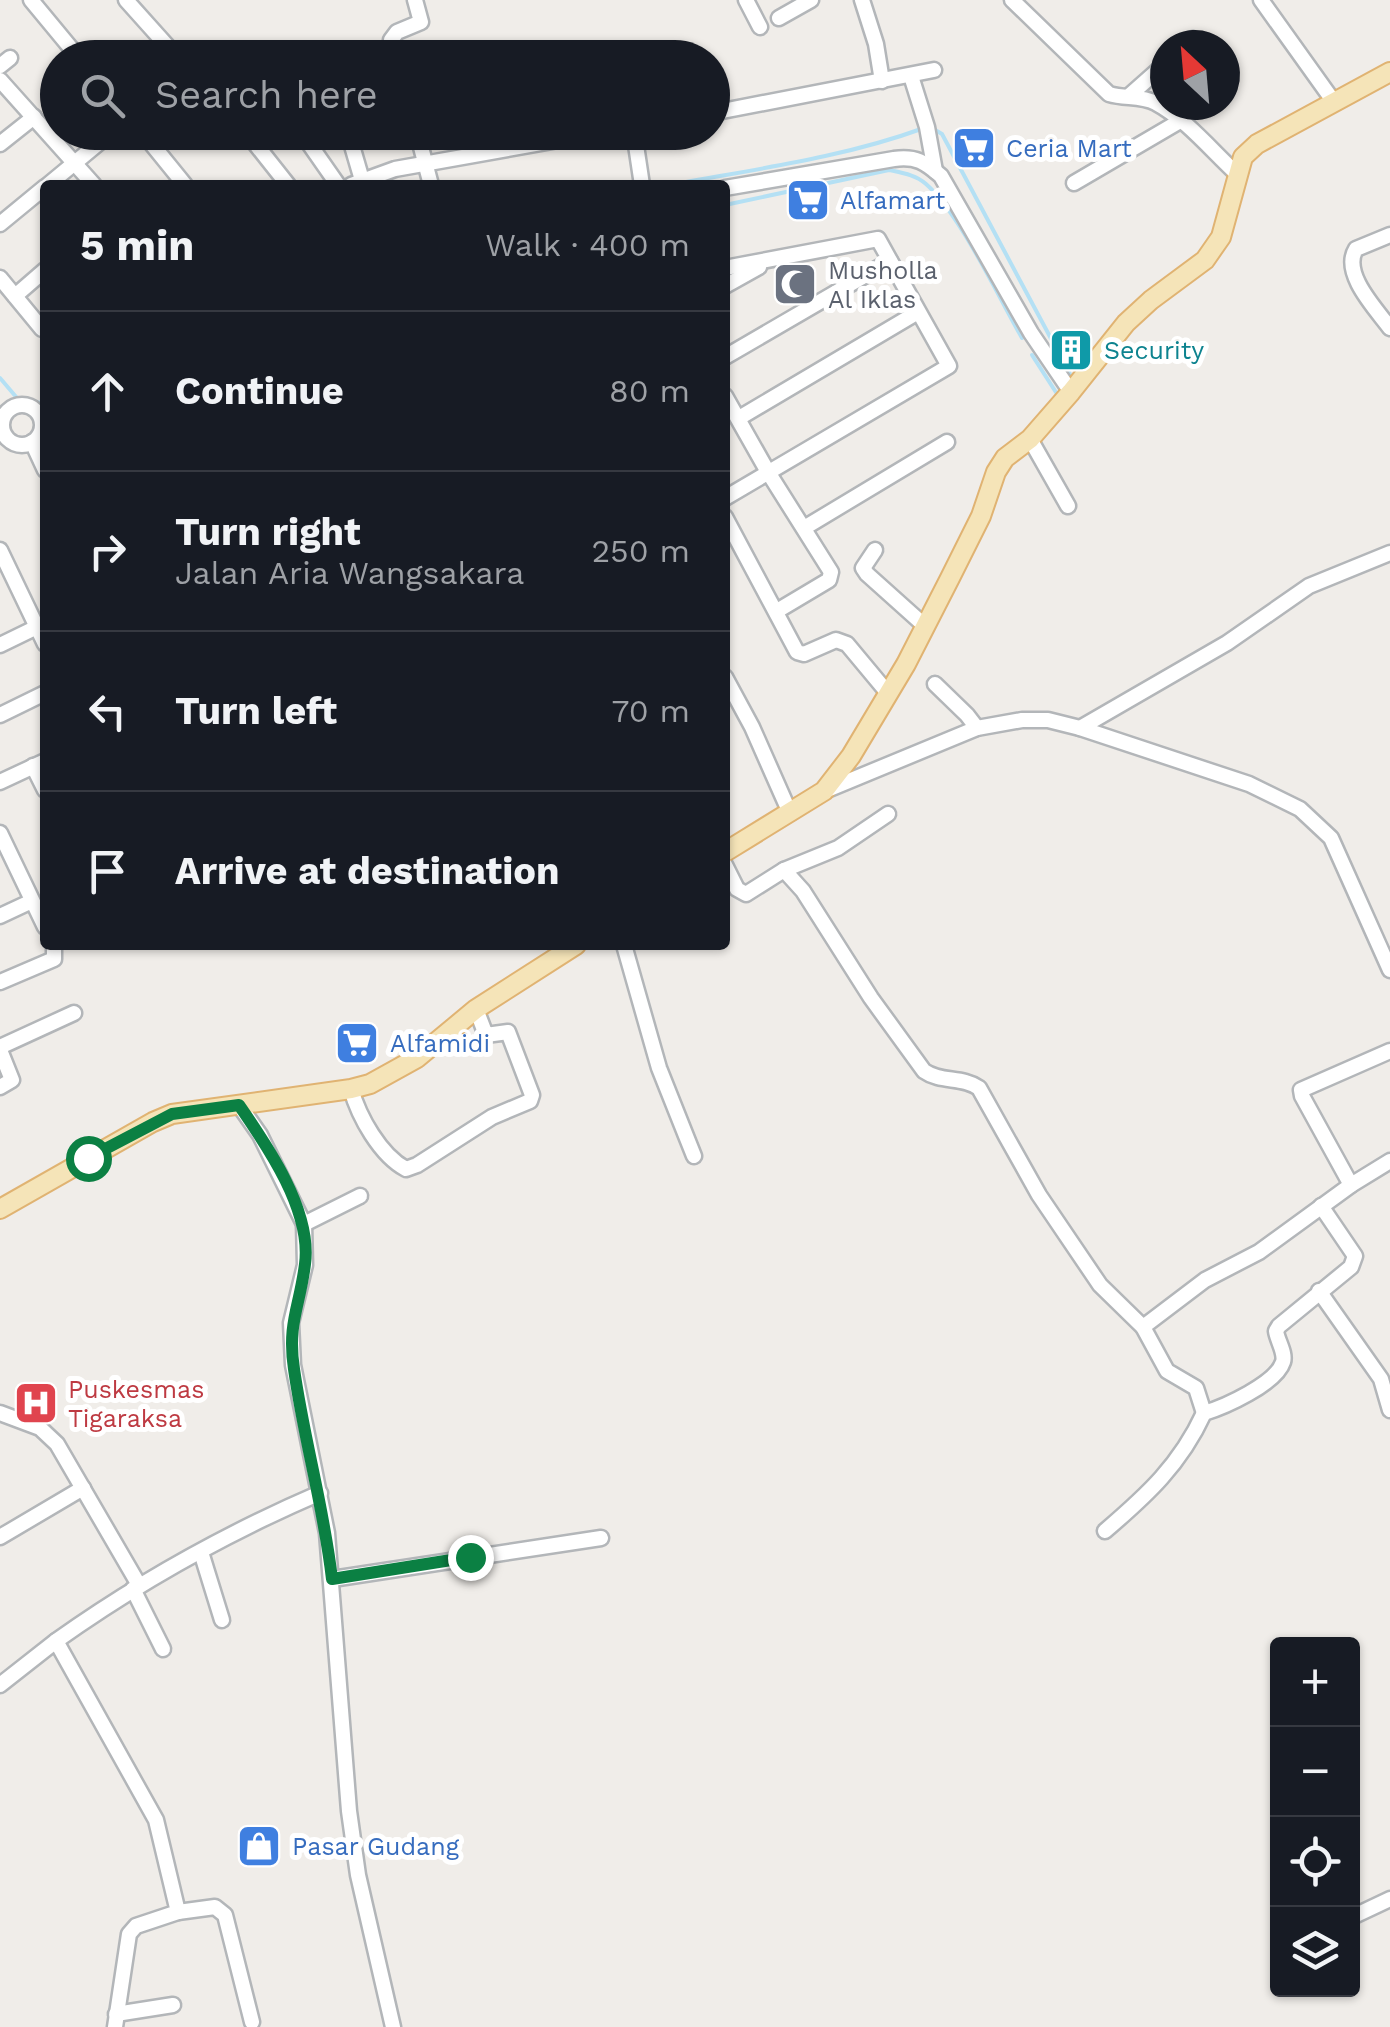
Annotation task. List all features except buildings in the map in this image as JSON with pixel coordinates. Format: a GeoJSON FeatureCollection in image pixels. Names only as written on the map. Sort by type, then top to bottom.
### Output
{"type":"FeatureCollection","features":[{"type":"Feature","properties":{"kind":"main road"},"geometry":{"type":"LineString","coordinates":[[730,849],[824,791],[869,730],[906,664],[982,516],[996,472],[1006,458],[1030,440],[1126,323],[1205,260],[1221,237],[1243,157],[1257,144],[1390,72]]}},
{"type":"Feature","properties":{"kind":"main road"},"geometry":{"type":"LineString","coordinates":[[2,1202],[153,1122],[185,1110],[351,1089],[388,1076],[476,1010],[568,950]]}},
{"type":"Feature","properties":{"kind":"street"},"geometry":{"type":"LineString","coordinates":[[31,0],[64,40]]}},
{"type":"Feature","properties":{"kind":"street"},"geometry":{"type":"LineString","coordinates":[[126,0],[162,40]]}},
{"type":"Feature","properties":{"kind":"street"},"geometry":{"type":"LineString","coordinates":[[392,40],[396,32],[421,22],[415,0]]}},
{"type":"Feature","properties":{"kind":"street"},"geometry":{"type":"LineString","coordinates":[[746,0],[760,28]]}},
{"type":"Feature","properties":{"kind":"street"},"geometry":{"type":"LineString","coordinates":[[779,18],[811,0]]}},
{"type":"Feature","properties":{"kind":"street"},"geometry":{"type":"LineString","coordinates":[[862,0],[876,44],[882,81]]}},
{"type":"Feature","properties":{"kind":"street"},"geometry":{"type":"LineString","coordinates":[[1012,0],[1109,94],[1156,103],[1236,173]]}},
{"type":"Feature","properties":{"kind":"street"},"geometry":{"type":"LineString","coordinates":[[1262,0],[1334,102]]}},
{"type":"Feature","properties":{"kind":"street"},"geometry":{"type":"LineString","coordinates":[[730,110],[934,70]]}},
{"type":"Feature","properties":{"kind":"street"},"geometry":{"type":"LineString","coordinates":[[910,76],[935,172],[1031,333],[1071,392]]}},
{"type":"Feature","properties":{"kind":"street"},"geometry":{"type":"LineString","coordinates":[[1130,95],[1150,77]]}},
{"type":"Feature","properties":{"kind":"street"},"geometry":{"type":"LineString","coordinates":[[0,80],[40,124]]}},
{"type":"Feature","properties":{"kind":"street"},"geometry":{"type":"LineString","coordinates":[[0,144],[34,117]]}},
{"type":"Feature","properties":{"kind":"street"},"geometry":{"type":"LineString","coordinates":[[1074,183],[1180,122]]}},
{"type":"Feature","properties":{"kind":"street"},"geometry":{"type":"LineString","coordinates":[[64,150],[90,180]]}},
{"type":"Feature","properties":{"kind":"street"},"geometry":{"type":"LineString","coordinates":[[54,180],[91,150]]}},
{"type":"Feature","properties":{"kind":"street"},"geometry":{"type":"LineString","coordinates":[[157,150],[182,180]]}},
{"type":"Feature","properties":{"kind":"street"},"geometry":{"type":"LineString","coordinates":[[260,150],[284,180]]}},
{"type":"Feature","properties":{"kind":"street"},"geometry":{"type":"LineString","coordinates":[[314,150],[335,180]]}},
{"type":"Feature","properties":{"kind":"street"},"geometry":{"type":"LineString","coordinates":[[351,150],[356,180]]}},
{"type":"Feature","properties":{"kind":"street"},"geometry":{"type":"LineString","coordinates":[[422,150],[429,180]]}},
{"type":"Feature","properties":{"kind":"street"},"geometry":{"type":"LineString","coordinates":[[364,180],[395,169],[504,150]]}},
{"type":"Feature","properties":{"kind":"street"},"geometry":{"type":"LineString","coordinates":[[637,150],[641,180]]}},
{"type":"Feature","properties":{"kind":"street"},"geometry":{"type":"LineString","coordinates":[[730,187],[912,156],[935,172]]}},
{"type":"Feature","properties":{"kind":"street"},"geometry":{"type":"LineString","coordinates":[[0,224],[40,191]]}},
{"type":"Feature","properties":{"kind":"street"},"geometry":{"type":"LineString","coordinates":[[1390,236],[1366,244],[1352,255],[1353,269],[1364,293],[1390,328]]}},
{"type":"Feature","properties":{"kind":"street"},"geometry":{"type":"LineString","coordinates":[[730,267],[878,239],[949,366],[730,495]]}},
{"type":"Feature","properties":{"kind":"street"},"geometry":{"type":"LineString","coordinates":[[730,354],[890,261]]}},
{"type":"Feature","properties":{"kind":"street"},"geometry":{"type":"LineString","coordinates":[[730,283],[768,262]]}},
{"type":"Feature","properties":{"kind":"street"},"geometry":{"type":"LineString","coordinates":[[15,296],[40,274]]}},
{"type":"Feature","properties":{"kind":"street"},"geometry":{"type":"LineString","coordinates":[[0,278],[40,329]]}},
{"type":"Feature","properties":{"kind":"street"},"geometry":{"type":"LineString","coordinates":[[739,418],[918,312]]}},
{"type":"Feature","properties":{"kind":"street"},"geometry":{"type":"LineString","coordinates":[[40,413],[23,404],[4,406],[2,436],[16,445],[32,442],[40,431]]}},
{"type":"Feature","properties":{"kind":"street"},"geometry":{"type":"LineString","coordinates":[[730,404],[831,572],[829,580],[777,611]]}},
{"type":"Feature","properties":{"kind":"street"},"geometry":{"type":"LineString","coordinates":[[1030,440],[1068,506]]}},
{"type":"Feature","properties":{"kind":"street"},"geometry":{"type":"LineString","coordinates":[[32,442],[40,459]]}},
{"type":"Feature","properties":{"kind":"street"},"geometry":{"type":"LineString","coordinates":[[804,528],[947,442]]}},
{"type":"Feature","properties":{"kind":"street"},"geometry":{"type":"LineString","coordinates":[[730,527],[800,654],[836,640],[846,644],[887,692]]}},
{"type":"Feature","properties":{"kind":"street"},"geometry":{"type":"LineString","coordinates":[[0,550],[6,578],[40,634]]}},
{"type":"Feature","properties":{"kind":"street"},"geometry":{"type":"LineString","coordinates":[[875,550],[863,568],[866,574],[925,626]]}},
{"type":"Feature","properties":{"kind":"street"},"geometry":{"type":"LineString","coordinates":[[1080,728],[1226,643],[1308,586],[1390,552]]}},
{"type":"Feature","properties":{"kind":"street"},"geometry":{"type":"LineString","coordinates":[[0,645],[37,628]]}},
{"type":"Feature","properties":{"kind":"street"},"geometry":{"type":"LineString","coordinates":[[935,684],[977,728]]}},
{"type":"Feature","properties":{"kind":"street"},"geometry":{"type":"LineString","coordinates":[[730,687],[790,812]]}},
{"type":"Feature","properties":{"kind":"street"},"geometry":{"type":"LineString","coordinates":[[0,714],[40,696]]}},
{"type":"Feature","properties":{"kind":"street"},"geometry":{"type":"LineString","coordinates":[[824,791],[977,728],[1048,720],[1080,728],[1249,784],[1300,808],[1331,838],[1390,970]]}},
{"type":"Feature","properties":{"kind":"street"},"geometry":{"type":"LineString","coordinates":[[0,782],[39,764]]}},
{"type":"Feature","properties":{"kind":"street"},"geometry":{"type":"LineString","coordinates":[[730,876],[737,889],[746,894],[784,870],[838,848],[888,814]]}},
{"type":"Feature","properties":{"kind":"street"},"geometry":{"type":"LineString","coordinates":[[2,843],[40,917]]}},
{"type":"Feature","properties":{"kind":"street"},"geometry":{"type":"LineString","coordinates":[[784,870],[804,891],[871,998],[924,1071],[932,1077],[972,1082],[978,1088],[1040,1195],[1100,1285],[1142,1328],[1167,1371],[1196,1388],[1204,1413]]}},
{"type":"Feature","properties":{"kind":"street"},"geometry":{"type":"LineString","coordinates":[[0,916],[32,901]]}},
{"type":"Feature","properties":{"kind":"street"},"geometry":{"type":"LineString","coordinates":[[0,982],[54,958],[56,950]]}},
{"type":"Feature","properties":{"kind":"street"},"geometry":{"type":"LineString","coordinates":[[625,950],[658,1068],[694,1156]]}},
{"type":"Feature","properties":{"kind":"street"},"geometry":{"type":"LineString","coordinates":[[351,1089],[371,1131],[406,1169],[492,1117],[530,1100],[532,1095],[508,1032],[486,1034],[476,1010]]}},
{"type":"Feature","properties":{"kind":"street"},"geometry":{"type":"LineString","coordinates":[[0,1087],[12,1080],[12,1075],[0,1049],[74,1013]]}},
{"type":"Feature","properties":{"kind":"street"},"geometry":{"type":"LineString","coordinates":[[1351,1185],[1301,1090],[1390,1051]]}},
{"type":"Feature","properties":{"kind":"street"},"geometry":{"type":"LineString","coordinates":[[239,1105],[260,1135],[304,1224],[305,1265],[290,1335],[332,1579],[349,1811],[358,1875],[393,2027]]}},
{"type":"Feature","properties":{"kind":"street"},"geometry":{"type":"LineString","coordinates":[[1142,1328],[1205,1280],[1259,1252],[1390,1161]]}},
{"type":"Feature","properties":{"kind":"street"},"geometry":{"type":"LineString","coordinates":[[304,1224],[360,1196]]}},
{"type":"Feature","properties":{"kind":"street"},"geometry":{"type":"LineString","coordinates":[[1105,1531],[1164,1477],[1204,1413],[1249,1394],[1280,1366],[1283,1357],[1276,1331],[1319,1291],[1342,1276],[1355,1260],[1321,1206]]}},
{"type":"Feature","properties":{"kind":"street"},"geometry":{"type":"LineString","coordinates":[[1319,1291],[1384,1384],[1390,1410]]}},
{"type":"Feature","properties":{"kind":"street"},"geometry":{"type":"LineString","coordinates":[[0,1413],[40,1428],[50,1436],[136,1587],[163,1648]]}},
{"type":"Feature","properties":{"kind":"street"},"geometry":{"type":"LineString","coordinates":[[0,1537],[83,1488]]}},
{"type":"Feature","properties":{"kind":"street"},"geometry":{"type":"LineString","coordinates":[[0,1685],[136,1587],[256,1520],[320,1493]]}},
{"type":"Feature","properties":{"kind":"street"},"geometry":{"type":"LineString","coordinates":[[332,1579],[601,1538]]}},
{"type":"Feature","properties":{"kind":"street"},"geometry":{"type":"LineString","coordinates":[[201,1552],[222,1620]]}},
{"type":"Feature","properties":{"kind":"street"},"geometry":{"type":"LineString","coordinates":[[56,1641],[156,1820],[178,1912]]}},
{"type":"Feature","properties":{"kind":"street"},"geometry":{"type":"LineString","coordinates":[[1360,1913],[1390,1899]]}},
{"type":"Feature","properties":{"kind":"street"},"geometry":{"type":"LineString","coordinates":[[173,2005],[115,2021],[129,1934],[136,1926],[178,1912],[215,1908],[226,1915],[252,2022]]}},
{"type":"Feature","properties":{"kind":"waterway"},"geometry":{"type":"LineString","coordinates":[[930,127],[942,134],[1072,378]]}},
{"type":"Feature","properties":{"kind":"waterway"},"geometry":{"type":"LineString","coordinates":[[698,180],[830,155],[924,128]]}},
{"type":"Feature","properties":{"kind":"waterway"},"geometry":{"type":"LineString","coordinates":[[730,204],[889,170],[914,176],[926,184],[952,215],[1022,338]]}},
{"type":"Feature","properties":{"kind":"waterway"},"geometry":{"type":"LineString","coordinates":[[1032,355],[1059,397]]}},
{"type":"Feature","properties":{"kind":"waterway"},"geometry":{"type":"LineString","coordinates":[[0,378],[17,398],[40,403]]}},
{"type":"Feature","properties":{"kind":"place","name":"Ceria Mart"},"geometry":{"type":"Point","coordinates":[974,148]}},
{"type":"Feature","properties":{"kind":"place","name":"Alfamart"},"geometry":{"type":"Point","coordinates":[808,200]}},
{"type":"Feature","properties":{"kind":"place","name":"Musholla Al Iklas"},"geometry":{"type":"Point","coordinates":[795,284]}},
{"type":"Feature","properties":{"kind":"place","name":"Security"},"geometry":{"type":"Point","coordinates":[1071,350]}},
{"type":"Feature","properties":{"kind":"place","name":"Alfamidi"},"geometry":{"type":"Point","coordinates":[357,1043]}},
{"type":"Feature","properties":{"kind":"place","name":"Puskesmas Tigaraksa"},"geometry":{"type":"Point","coordinates":[36,1403]}},
{"type":"Feature","properties":{"kind":"place","name":"Pasar Gudang"},"geometry":{"type":"Point","coordinates":[259,1846]}},
{"type":"Feature","properties":{"kind":"route"},"geometry":{"type":"LineString","coordinates":[[88,1158],[172,1114],[239,1105],[260,1135],[304,1224],[305,1265],[290,1335],[298,1394],[327,1532],[332,1579],[470,1557]]}}]}
